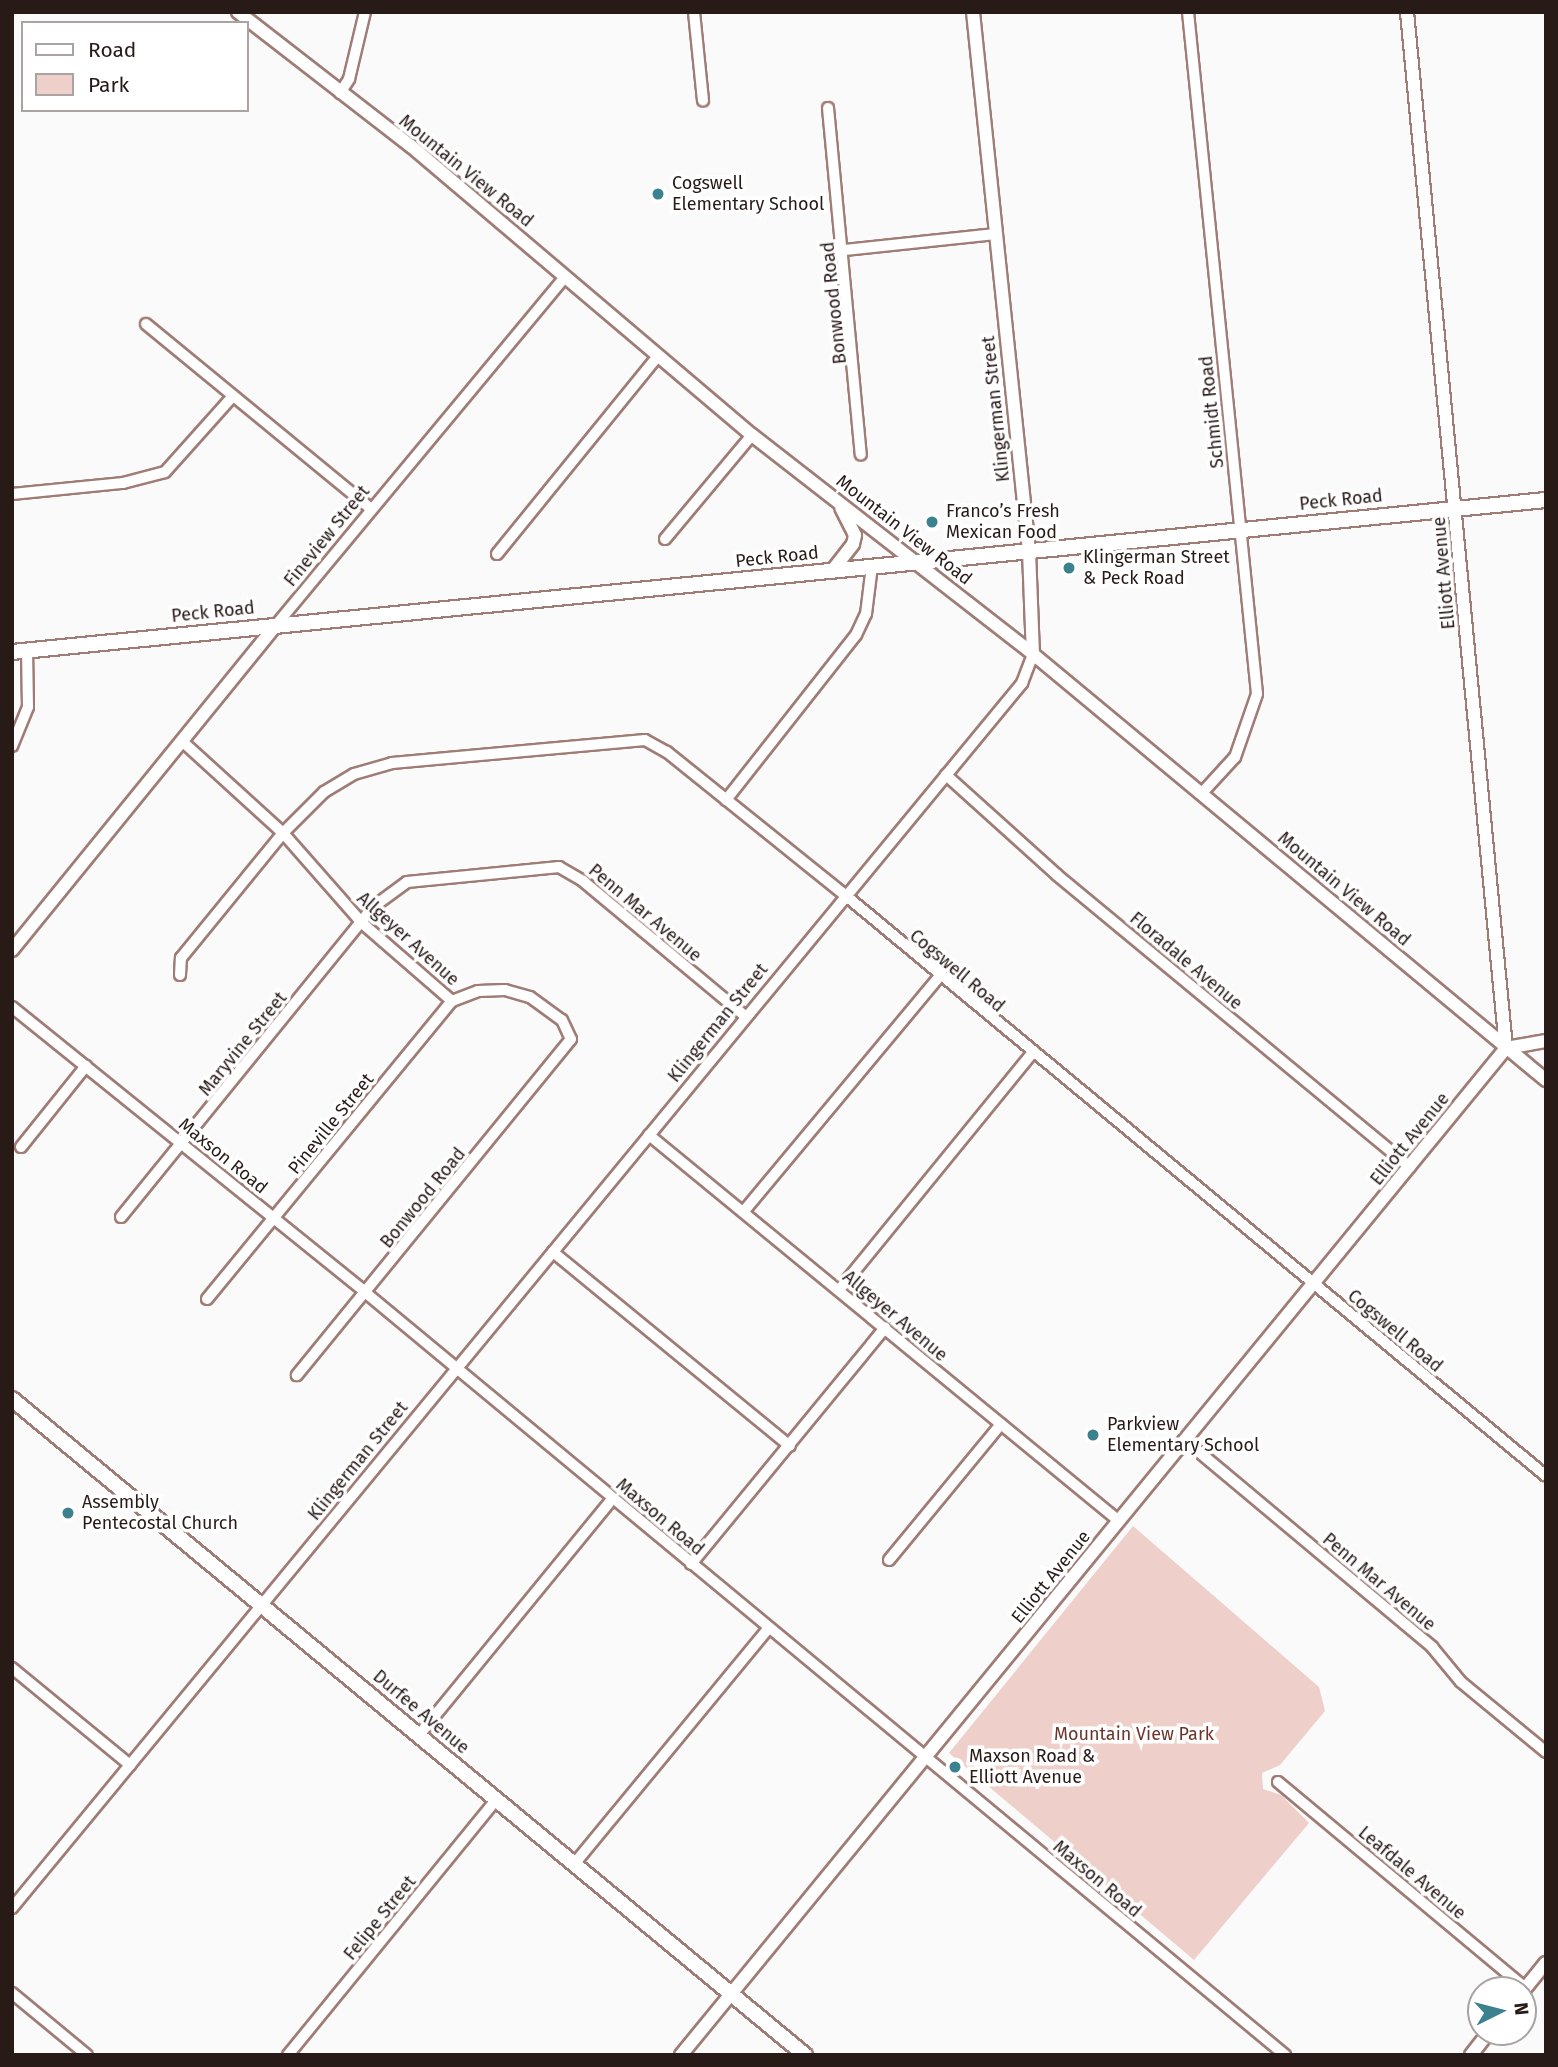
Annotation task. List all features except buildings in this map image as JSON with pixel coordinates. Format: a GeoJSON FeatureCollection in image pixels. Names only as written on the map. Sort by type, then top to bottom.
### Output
{"type":"FeatureCollection","features":[{"type":"Feature","properties":{"kind":"main road","name":"Peck Road"},"geometry":{"type":"LineString","coordinates":[[20,651],[1546,500]]}},
{"type":"Feature","properties":{"kind":"main road","name":"Durfee Avenue"},"geometry":{"type":"LineString","coordinates":[[12,1399],[805,2055]]}},
{"type":"Feature","properties":{"kind":"street","name":"Mountain View Road"},"geometry":{"type":"LineString","coordinates":[[238,12],[411,146],[752,435],[1033,654],[1546,1080]]}},
{"type":"Feature","properties":{"kind":"street"},"geometry":{"type":"LineString","coordinates":[[340,93],[349,79],[365,12]]}},
{"type":"Feature","properties":{"kind":"street"},"geometry":{"type":"LineString","coordinates":[[694,12],[703,102]]}},
{"type":"Feature","properties":{"kind":"street","name":"Klingerman Street"},"geometry":{"type":"LineString","coordinates":[[12,1908],[1022,683],[1033,654],[1029,551],[973,12]]}},
{"type":"Feature","properties":{"kind":"street","name":"Schmidt Road"},"geometry":{"type":"LineString","coordinates":[[1188,12],[1257,694],[1235,757],[1202,793]]}},
{"type":"Feature","properties":{"kind":"street","name":"Elliott Avenue"},"geometry":{"type":"LineString","coordinates":[[681,2055],[1506,1048],[1407,12]]}},
{"type":"Feature","properties":{"kind":"street","name":"Bonwood Road"},"geometry":{"type":"LineString","coordinates":[[828,108],[845,250],[861,454]]}},
{"type":"Feature","properties":{"kind":"street"},"geometry":{"type":"LineString","coordinates":[[845,250],[995,234]]}},
{"type":"Feature","properties":{"kind":"street","name":"Fineview Street"},"geometry":{"type":"LineString","coordinates":[[12,950],[371,509],[565,277]]}},
{"type":"Feature","properties":{"kind":"street"},"geometry":{"type":"LineString","coordinates":[[146,324],[371,509]]}},
{"type":"Feature","properties":{"kind":"street"},"geometry":{"type":"LineString","coordinates":[[497,554],[658,356]]}},
{"type":"Feature","properties":{"kind":"street"},"geometry":{"type":"LineString","coordinates":[[12,494],[123,483],[165,472],[232,397]]}},
{"type":"Feature","properties":{"kind":"street"},"geometry":{"type":"LineString","coordinates":[[665,539],[752,435]]}},
{"type":"Feature","properties":{"kind":"street"},"geometry":{"type":"LineString","coordinates":[[832,496],[855,536],[832,570]]}},
{"type":"Feature","properties":{"kind":"street"},"geometry":{"type":"LineString","coordinates":[[726,800],[852,642],[866,614],[872,566]]}},
{"type":"Feature","properties":{"kind":"street"},"geometry":{"type":"LineString","coordinates":[[12,746],[28,707],[20,651]]}},
{"type":"Feature","properties":{"kind":"street","name":"Cogswell Road"},"geometry":{"type":"LineString","coordinates":[[180,975],[181,958],[283,833],[324,792],[373,767],[609,740],[645,740],[656,745],[845,895],[939,977],[1546,1476]]}},
{"type":"Feature","properties":{"kind":"street","name":"Allgeyer Avenue"},"geometry":{"type":"LineString","coordinates":[[183,743],[283,833],[362,923],[452,1001],[478,990],[505,990],[530,997],[562,1020],[571,1040]]}},
{"type":"Feature","properties":{"kind":"street","name":"Floradale Avenue"},"geometry":{"type":"LineString","coordinates":[[946,775],[1068,883],[1410,1167]]}},
{"type":"Feature","properties":{"kind":"street","name":"Penn Mar Avenue"},"geometry":{"type":"LineString","coordinates":[[362,923],[373,907],[407,882],[559,867],[583,881],[745,1016]]}},
{"type":"Feature","properties":{"kind":"street","name":"Maryvine Street"},"geometry":{"type":"LineString","coordinates":[[121,1217],[362,923]]}},
{"type":"Feature","properties":{"kind":"street"},"geometry":{"type":"LineString","coordinates":[[744,1211],[939,977]]}},
{"type":"Feature","properties":{"kind":"street","name":"Pineville Street"},"geometry":{"type":"LineString","coordinates":[[207,1298],[452,1001]]}},
{"type":"Feature","properties":{"kind":"street","name":"Maxson Road"},"geometry":{"type":"LineString","coordinates":[[12,1007],[366,1293],[1285,2055]]}},
{"type":"Feature","properties":{"kind":"street","name":"Bonwood Road"},"geometry":{"type":"LineString","coordinates":[[297,1375],[571,1040]]}},
{"type":"Feature","properties":{"kind":"street"},"geometry":{"type":"LineString","coordinates":[[1506,1048],[1546,1041]]}},
{"type":"Feature","properties":{"kind":"street"},"geometry":{"type":"LineString","coordinates":[[839,1290],[1032,1053]]}},
{"type":"Feature","properties":{"kind":"street"},"geometry":{"type":"LineString","coordinates":[[21,1147],[86,1066]]}},
{"type":"Feature","properties":{"kind":"street","name":"Allgeyer Avenue"},"geometry":{"type":"LineString","coordinates":[[649,1135],[1119,1521]]}},
{"type":"Feature","properties":{"kind":"street"},"geometry":{"type":"LineString","coordinates":[[553,1252],[790,1446]]}},
{"type":"Feature","properties":{"kind":"street"},"geometry":{"type":"LineString","coordinates":[[691,1564],[884,1328]]}},
{"type":"Feature","properties":{"kind":"street"},"geometry":{"type":"LineString","coordinates":[[889,1560],[1001,1424]]}},
{"type":"Feature","properties":{"kind":"street","name":"Penn Mar Avenue"},"geometry":{"type":"LineString","coordinates":[[1186,1441],[1432,1647],[1461,1682],[1546,1752]]}},
{"type":"Feature","properties":{"kind":"street"},"geometry":{"type":"LineString","coordinates":[[419,1735],[613,1499]]}},
{"type":"Feature","properties":{"kind":"street"},"geometry":{"type":"LineString","coordinates":[[575,1863],[769,1628]]}},
{"type":"Feature","properties":{"kind":"street"},"geometry":{"type":"LineString","coordinates":[[12,1668],[130,1765]]}},
{"type":"Feature","properties":{"kind":"street","name":"Leafdale Avenue"},"geometry":{"type":"LineString","coordinates":[[1278,1782],[1509,1976]]}},
{"type":"Feature","properties":{"kind":"street","name":"Felipe Street"},"geometry":{"type":"LineString","coordinates":[[288,2055],[496,1800]]}},
{"type":"Feature","properties":{"kind":"street"},"geometry":{"type":"LineString","coordinates":[[12,1993],[87,2055]]}},
{"type":"Feature","properties":{"kind":"green space","name":"Mountain View Park"},"geometry":{"type":"Polygon","coordinates":[[[1133,1526],[1319,1687],[1325,1711],[1280,1765],[1262,1773],[1263,1789],[1281,1795],[1309,1823],[1194,1960],[949,1753],[1133,1526]]]}},
{"type":"Feature","properties":{"kind":"place","name":"Cogswell Elementary School"},"geometry":{"type":"Point","coordinates":[658,194]}},
{"type":"Feature","properties":{"kind":"place","name":"Franco’s Fresh Mexican Food"},"geometry":{"type":"Point","coordinates":[932,522]}},
{"type":"Feature","properties":{"kind":"place","name":"Klingerman Street & Peck Road"},"geometry":{"type":"Point","coordinates":[1069,568]}},
{"type":"Feature","properties":{"kind":"place","name":"Parkview Elementary School"},"geometry":{"type":"Point","coordinates":[1093,1435]}},
{"type":"Feature","properties":{"kind":"place","name":"Assembly Pentecostal Church"},"geometry":{"type":"Point","coordinates":[68,1513]}},
{"type":"Feature","properties":{"kind":"place","name":"Maxson Road & Elliott Avenue"},"geometry":{"type":"Point","coordinates":[955,1767]}}]}
